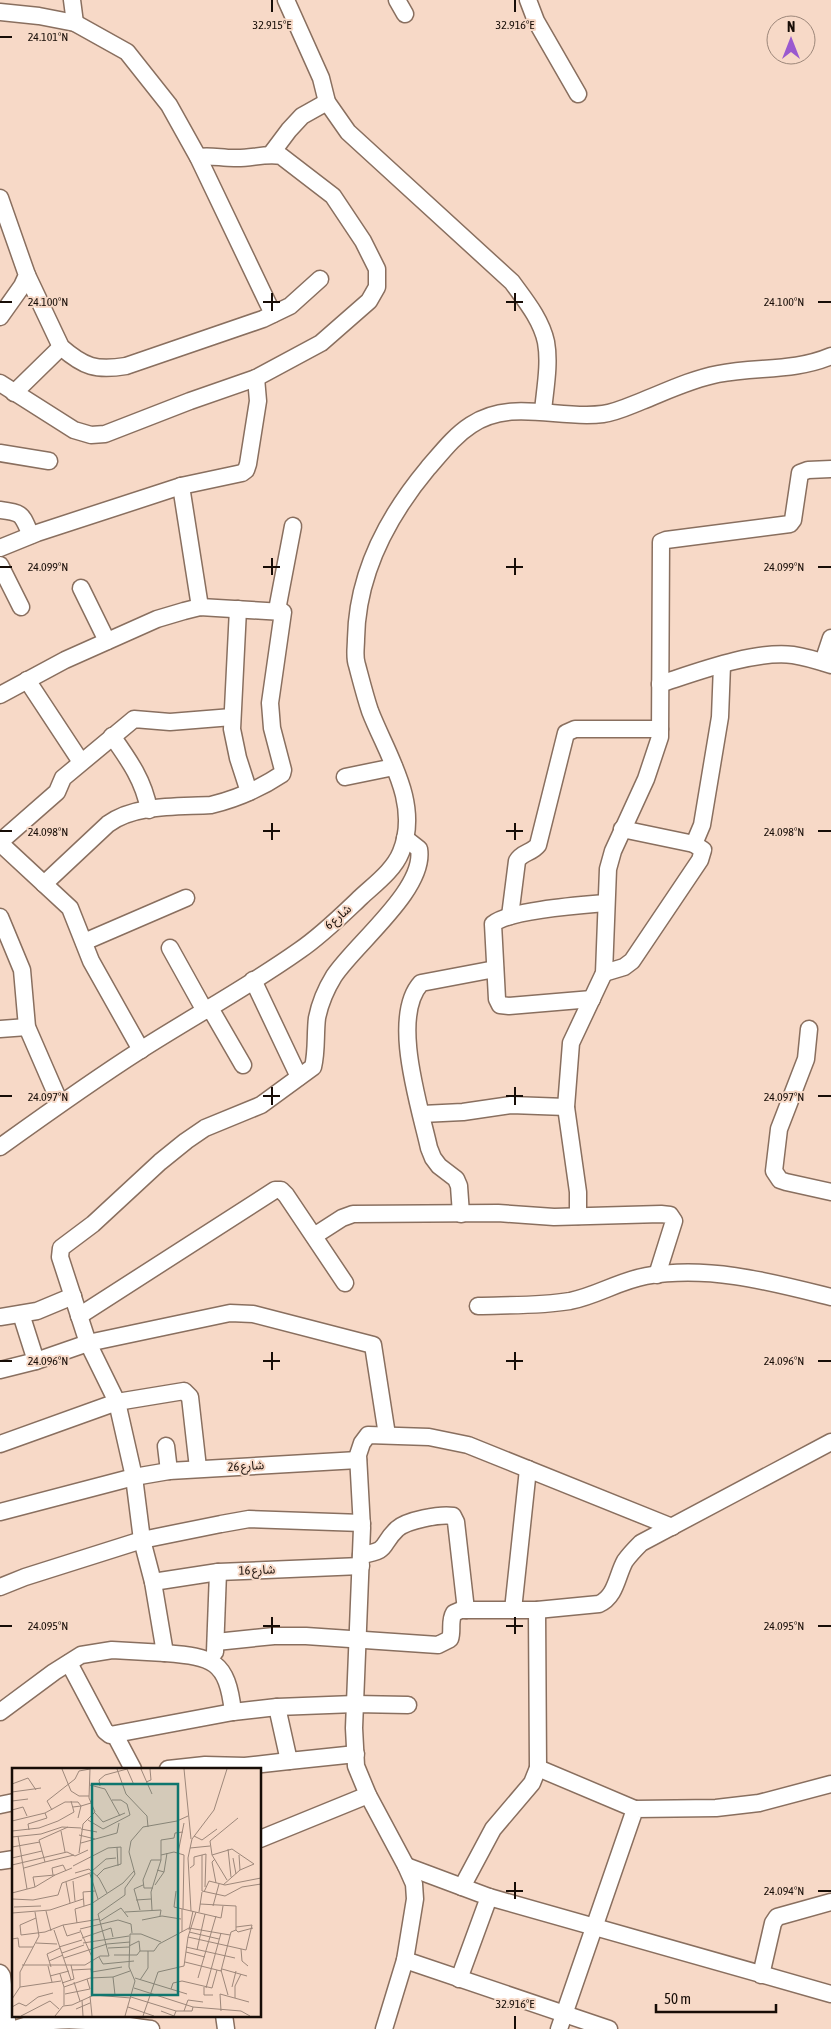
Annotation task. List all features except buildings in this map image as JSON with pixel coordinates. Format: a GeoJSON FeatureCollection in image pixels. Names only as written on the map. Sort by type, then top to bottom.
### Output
{"type":"FeatureCollection","features":[{"type":"Feature","properties":{"kind":"street"},"geometry":{"type":"LineString","coordinates":[[72,0],[75,23]]}},
{"type":"Feature","properties":{"kind":"street"},"geometry":{"type":"LineString","coordinates":[[286,0],[321,78],[327,102],[348,132],[512,282],[533,311],[541,327],[548,353],[543,411]]}},
{"type":"Feature","properties":{"kind":"street"},"geometry":{"type":"LineString","coordinates":[[528,0],[536,21],[578,94]]}},
{"type":"Feature","properties":{"kind":"street"},"geometry":{"type":"LineString","coordinates":[[0,12],[39,16],[75,23],[127,52],[170,105],[198,158],[272,314]]}},
{"type":"Feature","properties":{"kind":"street"},"geometry":{"type":"LineString","coordinates":[[271,154],[302,116],[327,102]]}},
{"type":"Feature","properties":{"kind":"street"},"geometry":{"type":"LineString","coordinates":[[0,383],[74,430],[91,435],[105,434],[256,378],[321,343],[369,302],[377,287],[377,269],[363,241],[333,196],[281,156],[271,154],[234,158],[207,156],[198,158]]}},
{"type":"Feature","properties":{"kind":"street"},"geometry":{"type":"LineString","coordinates":[[0,198],[27,275],[61,346],[71,355],[92,366],[105,369],[126,366],[272,314],[290,306],[320,279]]}},
{"type":"Feature","properties":{"kind":"street"},"geometry":{"type":"LineString","coordinates":[[0,317],[22,286],[27,275]]}},
{"type":"Feature","properties":{"kind":"street"},"geometry":{"type":"LineString","coordinates":[[14,393],[61,346]]}},
{"type":"Feature","properties":{"kind":"street","name":"شارع 6"},"geometry":{"type":"LineString","coordinates":[[0,1146],[60,1103],[301,949],[345,912],[390,868],[400,854],[408,824],[408,806],[370,710],[355,660],[356,623],[364,582],[377,545],[406,494],[451,440],[473,423],[490,416],[512,411],[543,411],[577,416],[601,414],[616,411],[691,381],[719,373],[788,368],[817,362],[830,356]]}},
{"type":"Feature","properties":{"kind":"street"},"geometry":{"type":"LineString","coordinates":[[0,548],[31,535],[181,486],[238,475],[246,470],[258,401],[256,378]]}},
{"type":"Feature","properties":{"kind":"street"},"geometry":{"type":"LineString","coordinates":[[0,453],[49,461]]}},
{"type":"Feature","properties":{"kind":"street"},"geometry":{"type":"LineString","coordinates":[[578,1216],[578,1192],[566,1107],[571,1043],[604,973],[608,869],[622,829],[646,779],[660,737],[661,542],[790,524],[793,520],[800,473],[808,470],[831,469]]}},
{"type":"Feature","properties":{"kind":"street"},"geometry":{"type":"LineString","coordinates":[[181,486],[200,607]]}},
{"type":"Feature","properties":{"kind":"street"},"geometry":{"type":"LineString","coordinates":[[0,510],[18,512],[22,516],[31,535]]}},
{"type":"Feature","properties":{"kind":"street"},"geometry":{"type":"LineString","coordinates":[[277,610],[294,526]]}},
{"type":"Feature","properties":{"kind":"street"},"geometry":{"type":"LineString","coordinates":[[0,565],[21,607]]}},
{"type":"Feature","properties":{"kind":"street"},"geometry":{"type":"LineString","coordinates":[[82,588],[107,642]]}},
{"type":"Feature","properties":{"kind":"street"},"geometry":{"type":"LineString","coordinates":[[0,695],[65,660],[157,619],[200,607],[282,610],[284,613],[270,703],[272,728],[283,772],[280,776],[249,792],[211,805],[134,811],[119,816],[44,884]]}},
{"type":"Feature","properties":{"kind":"street"},"geometry":{"type":"LineString","coordinates":[[238,609],[232,717],[233,739],[249,792]]}},
{"type":"Feature","properties":{"kind":"street"},"geometry":{"type":"LineString","coordinates":[[660,684],[722,664],[769,655],[792,655],[827,664],[831,638]]}},
{"type":"Feature","properties":{"kind":"street"},"geometry":{"type":"LineString","coordinates":[[694,844],[702,825],[720,717],[722,664]]}},
{"type":"Feature","properties":{"kind":"street"},"geometry":{"type":"LineString","coordinates":[[26,680],[81,762]]}},
{"type":"Feature","properties":{"kind":"street"},"geometry":{"type":"LineString","coordinates":[[141,1050],[92,961],[70,908],[3,849],[57,792],[62,778],[134,719],[170,722],[232,717]]}},
{"type":"Feature","properties":{"kind":"street"},"geometry":{"type":"LineString","coordinates":[[510,916],[517,861],[522,856],[531,853],[538,845],[566,733],[575,729],[660,729]]}},
{"type":"Feature","properties":{"kind":"street"},"geometry":{"type":"LineString","coordinates":[[112,736],[138,775],[146,795],[149,810]]}},
{"type":"Feature","properties":{"kind":"street"},"geometry":{"type":"LineString","coordinates":[[345,777],[394,767]]}},
{"type":"Feature","properties":{"kind":"street"},"geometry":{"type":"LineString","coordinates":[[604,973],[624,967],[640,952],[700,860],[703,850],[694,844],[622,829]]}},
{"type":"Feature","properties":{"kind":"street"},"geometry":{"type":"LineString","coordinates":[[165,1653],[153,1582],[142,1540],[134,1477],[117,1402],[88,1343],[60,1257],[61,1248],[93,1224],[186,1141],[205,1128],[261,1105],[313,1067],[322,997],[335,975],[402,896],[416,872],[419,863],[419,849],[405,838]]}},
{"type":"Feature","properties":{"kind":"street"},"geometry":{"type":"LineString","coordinates":[[84,942],[186,898]]}},
{"type":"Feature","properties":{"kind":"street"},"geometry":{"type":"LineString","coordinates":[[592,999],[509,1006],[500,1004],[497,1000],[493,924],[510,916],[565,906],[606,903]]}},
{"type":"Feature","properties":{"kind":"street"},"geometry":{"type":"LineString","coordinates":[[0,917],[22,970],[27,1027],[60,1103]]}},
{"type":"Feature","properties":{"kind":"street"},"geometry":{"type":"LineString","coordinates":[[170,948],[243,1065]]}},
{"type":"Feature","properties":{"kind":"street"},"geometry":{"type":"LineString","coordinates":[[461,1214],[459,1186],[456,1179],[433,1158],[409,1067],[408,1010],[418,986],[427,981],[496,968]]}},
{"type":"Feature","properties":{"kind":"street"},"geometry":{"type":"LineString","coordinates":[[253,980],[299,1077]]}},
{"type":"Feature","properties":{"kind":"street"},"geometry":{"type":"LineString","coordinates":[[0,1029],[27,1027]]}},
{"type":"Feature","properties":{"kind":"street"},"geometry":{"type":"LineString","coordinates":[[808,1029],[806,1059],[779,1129],[774,1171],[776,1176],[786,1182],[831,1192]]}},
{"type":"Feature","properties":{"kind":"street"},"geometry":{"type":"LineString","coordinates":[[422,1114],[463,1112],[510,1105],[566,1107]]}},
{"type":"Feature","properties":{"kind":"street"},"geometry":{"type":"LineString","coordinates":[[79,1316],[269,1192],[275,1190],[280,1190],[286,1195],[345,1283]]}},
{"type":"Feature","properties":{"kind":"street"},"geometry":{"type":"LineString","coordinates":[[314,1236],[342,1218],[353,1214],[498,1213],[554,1217],[670,1215],[673,1217],[673,1227],[657,1275]]}},
{"type":"Feature","properties":{"kind":"street"},"geometry":{"type":"LineString","coordinates":[[478,1306],[569,1301],[617,1284],[675,1273],[727,1274],[763,1280],[831,1297]]}},
{"type":"Feature","properties":{"kind":"street"},"geometry":{"type":"LineString","coordinates":[[0,1317],[36,1311],[73,1296]]}},
{"type":"Feature","properties":{"kind":"street"},"geometry":{"type":"LineString","coordinates":[[0,1370],[36,1361],[88,1343],[230,1313],[253,1314],[284,1324],[368,1342],[375,1348],[387,1435]]}},
{"type":"Feature","properties":{"kind":"street"},"geometry":{"type":"LineString","coordinates":[[21,1314],[36,1361]]}},
{"type":"Feature","properties":{"kind":"street"},"geometry":{"type":"LineString","coordinates":[[0,1444],[117,1402],[179,1391],[187,1392],[190,1397],[198,1468]]}},
{"type":"Feature","properties":{"kind":"street"},"geometry":{"type":"LineString","coordinates":[[384,2029],[404,1960],[415,1899],[414,1884],[368,1796],[356,1766],[355,1704],[362,1523],[358,1460],[362,1443],[368,1435],[387,1435],[429,1437],[468,1445],[672,1527]]}},
{"type":"Feature","properties":{"kind":"street"},"geometry":{"type":"LineString","coordinates":[[216,1642],[274,1636],[306,1636],[438,1644],[450,1640],[452,1634],[451,1618],[454,1613],[466,1610],[538,1610],[600,1604],[606,1602],[611,1596],[624,1563],[641,1543],[831,1442]]}},
{"type":"Feature","properties":{"kind":"street"},"geometry":{"type":"LineString","coordinates":[[166,1446],[169,1471]]}},
{"type":"Feature","properties":{"kind":"street","name":"شارع 26"},"geometry":{"type":"LineString","coordinates":[[0,1512],[134,1477],[169,1471],[358,1460]]}},
{"type":"Feature","properties":{"kind":"street"},"geometry":{"type":"LineString","coordinates":[[513,1610],[528,1469]]}},
{"type":"Feature","properties":{"kind":"street","name":"شارع 16"},"geometry":{"type":"LineString","coordinates":[[153,1582],[218,1572],[361,1561],[383,1549],[396,1530],[410,1522],[446,1515],[453,1516],[456,1522],[466,1610]]}},
{"type":"Feature","properties":{"kind":"street"},"geometry":{"type":"LineString","coordinates":[[0,1587],[25,1577],[142,1540],[250,1519],[362,1523]]}},
{"type":"Feature","properties":{"kind":"street"},"geometry":{"type":"LineString","coordinates":[[215,1664],[218,1572]]}},
{"type":"Feature","properties":{"kind":"street"},"geometry":{"type":"LineString","coordinates":[[462,1886],[493,1829],[532,1783],[538,1768],[538,1610]]}},
{"type":"Feature","properties":{"kind":"street"},"geometry":{"type":"LineString","coordinates":[[0,1712],[82,1655],[112,1650],[201,1657],[215,1664],[225,1674],[231,1692],[233,1712]]}},
{"type":"Feature","properties":{"kind":"street"},"geometry":{"type":"LineString","coordinates":[[69,1663],[105,1731],[110,1735],[233,1712],[277,1707],[355,1704],[408,1705]]}},
{"type":"Feature","properties":{"kind":"street"},"geometry":{"type":"LineString","coordinates":[[277,1707],[289,1761]]}},
{"type":"Feature","properties":{"kind":"street"},"geometry":{"type":"LineString","coordinates":[[114,1735],[132,1768]]}},
{"type":"Feature","properties":{"kind":"street"},"geometry":{"type":"LineString","coordinates":[[178,1768],[206,1765],[245,1766],[356,1754]]}},
{"type":"Feature","properties":{"kind":"street"},"geometry":{"type":"LineString","coordinates":[[538,1768],[635,1809],[716,1808],[759,1803],[831,1784]]}},
{"type":"Feature","properties":{"kind":"street"},"geometry":{"type":"LineString","coordinates":[[261,1839],[368,1796]]}},
{"type":"Feature","properties":{"kind":"street"},"geometry":{"type":"LineString","coordinates":[[561,2022],[635,1809]]}},
{"type":"Feature","properties":{"kind":"street"},"geometry":{"type":"LineString","coordinates":[[0,1852],[0,1861]]}},
{"type":"Feature","properties":{"kind":"street"},"geometry":{"type":"LineString","coordinates":[[406,1866],[489,1897],[831,1994]]}},
{"type":"Feature","properties":{"kind":"street"},"geometry":{"type":"LineString","coordinates":[[460,1980],[489,1897]]}},
{"type":"Feature","properties":{"kind":"street"},"geometry":{"type":"LineString","coordinates":[[761,1975],[773,1922],[777,1917],[831,1902]]}},
{"type":"Feature","properties":{"kind":"street"},"geometry":{"type":"LineString","coordinates":[[404,1960],[460,1980],[561,2022],[609,2029]]}},
{"type":"Feature","properties":{"kind":"street"},"geometry":{"type":"LineString","coordinates":[[0,1972],[8,2029]]}},
{"type":"Feature","properties":{"kind":"street"},"geometry":{"type":"LineString","coordinates":[[224,2016],[226,2029]]}},
{"type":"Feature","properties":{"kind":"street"},"geometry":{"type":"LineString","coordinates":[[15,2029],[42,2023],[75,2021],[101,2022],[151,2029]]}}]}
